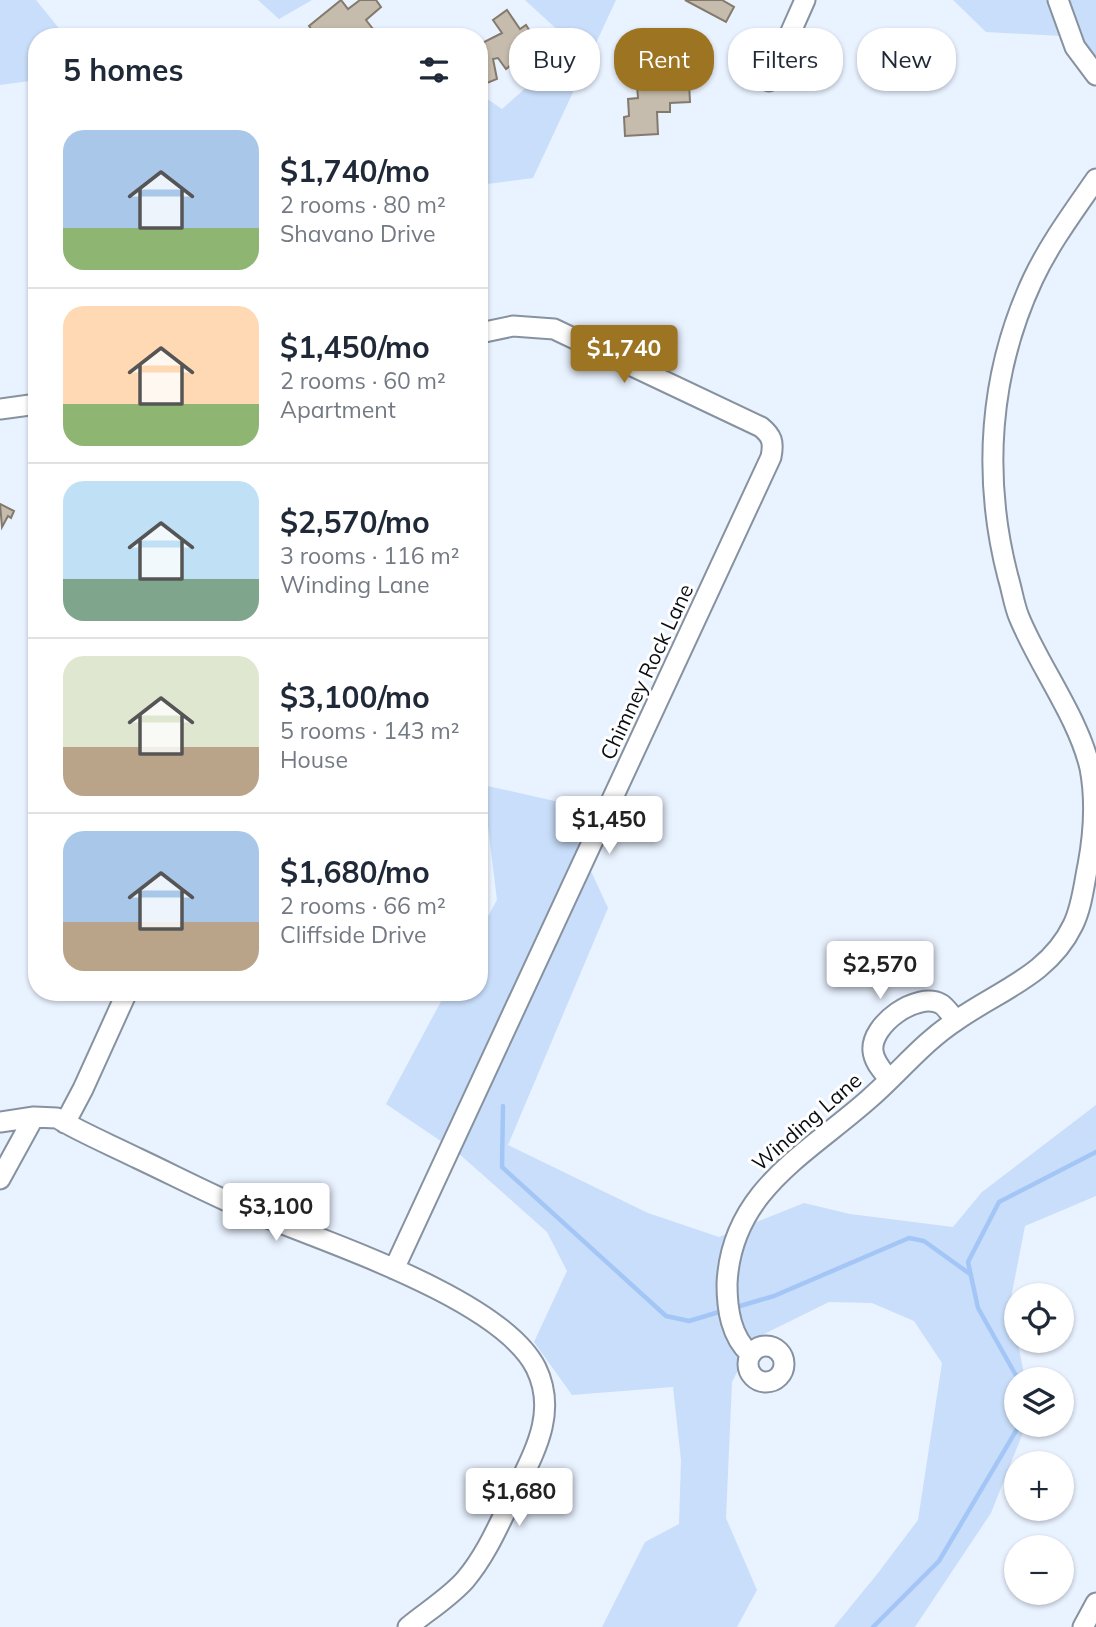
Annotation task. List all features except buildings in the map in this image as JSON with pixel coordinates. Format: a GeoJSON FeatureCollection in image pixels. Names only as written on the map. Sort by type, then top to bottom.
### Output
{"type":"FeatureCollection","features":[{"type":"Feature","properties":{"kind":"street"},"geometry":{"type":"LineString","coordinates":[[792,28],[805,0]]}},
{"type":"Feature","properties":{"kind":"street"},"geometry":{"type":"LineString","coordinates":[[1058,0],[1063,19],[1076,47],[1096,75]]}},
{"type":"Feature","properties":{"kind":"street","name":"Winding Lane"},"geometry":{"type":"LineString","coordinates":[[750,1354],[733,1332],[727,1298],[728,1266],[737,1232],[756,1198],[782,1169],[853,1112],[931,1039],[956,1020],[1050,961],[1064,944],[1076,921],[1095,825],[1093,768],[1019,616],[1003,557],[992,493],[993,436],[999,381],[1014,327],[1028,290],[1056,236],[1096,179]]}},
{"type":"Feature","properties":{"kind":"street","name":"Chimney Rock Lane"},"geometry":{"type":"LineString","coordinates":[[394,1269],[771,457],[773,444],[771,435],[761,426],[554,329],[513,326],[488,331]]}},
{"type":"Feature","properties":{"kind":"street"},"geometry":{"type":"LineString","coordinates":[[0,409],[28,405]]}},
{"type":"Feature","properties":{"kind":"street","name":"Winding Lane"},"geometry":{"type":"LineString","coordinates":[[889,1079],[877,1064],[872,1049],[878,1031],[893,1016],[911,1004],[926,1000],[942,1004],[956,1020]]}},
{"type":"Feature","properties":{"kind":"street"},"geometry":{"type":"LineString","coordinates":[[65,1123],[123,1001]]}},
{"type":"Feature","properties":{"kind":"street"},"geometry":{"type":"LineString","coordinates":[[0,1122],[34,1117],[57,1118],[236,1205],[394,1269],[469,1306],[494,1322],[535,1366],[546,1409],[541,1436],[481,1559],[463,1582],[408,1627]]}},
{"type":"Feature","properties":{"kind":"street"},"geometry":{"type":"LineString","coordinates":[[0,1178],[34,1117]]}},
{"type":"Feature","properties":{"kind":"street"},"geometry":{"type":"LineString","coordinates":[[1083,1627],[1096,1603]]}},
{"type":"Feature","properties":{"kind":"shaded area"},"geometry":{"type":"Polygon","coordinates":[[[0,0],[36,0],[59,28],[28,28],[28,81],[0,85],[0,0]]]}},
{"type":"Feature","properties":{"kind":"shaded area"},"geometry":{"type":"Polygon","coordinates":[[[258,0],[312,0],[279,19],[258,0]]]}},
{"type":"Feature","properties":{"kind":"shaded area"},"geometry":{"type":"Polygon","coordinates":[[[525,0],[616,0],[600,34],[600,28],[555,28],[525,0]]]}},
{"type":"Feature","properties":{"kind":"shaded area"},"geometry":{"type":"Polygon","coordinates":[[[953,0],[1096,0],[1096,56],[1081,37],[986,32],[953,0]]]}},
{"type":"Feature","properties":{"kind":"shaded area"},"geometry":{"type":"Polygon","coordinates":[[[522,91],[574,91],[533,178],[488,184],[488,99],[502,109],[522,91]]]}},
{"type":"Feature","properties":{"kind":"shaded area"},"geometry":{"type":"Polygon","coordinates":[[[488,786],[559,802],[608,908],[508,1145],[648,1213],[719,1237],[804,1203],[850,1214],[953,1227],[982,1192],[1096,1105],[1096,1196],[1025,1226],[1014,1283],[1004,1283],[1004,1353],[1020,1353],[1023,1367],[1004,1367],[1004,1437],[1021,1437],[1016,1451],[1004,1451],[1004,1480],[991,1513],[915,1627],[834,1627],[918,1520],[942,1363],[914,1321],[872,1303],[829,1302],[754,1339],[732,1382],[726,1518],[757,1590],[737,1627],[602,1627],[645,1542],[679,1524],[681,1460],[673,1387],[572,1395],[534,1342],[567,1271],[547,1232],[457,1152],[386,1104],[441,1001],[488,1001],[488,916],[497,900],[488,826],[488,786]]]}},
{"type":"Feature","properties":{"kind":"waterway"},"geometry":{"type":"LineString","coordinates":[[503,1106],[502,1167],[666,1316],[689,1321],[719,1312]]}},
{"type":"Feature","properties":{"kind":"waterway"},"geometry":{"type":"LineString","coordinates":[[1011,1367],[978,1308],[968,1262],[999,1202],[1096,1152]]}},
{"type":"Feature","properties":{"kind":"waterway"},"geometry":{"type":"LineString","coordinates":[[740,1306],[774,1296],[909,1238],[924,1241],[970,1274]]}},
{"type":"Feature","properties":{"kind":"waterway"},"geometry":{"type":"LineString","coordinates":[[873,1627],[939,1561],[1012,1437]]}}]}
